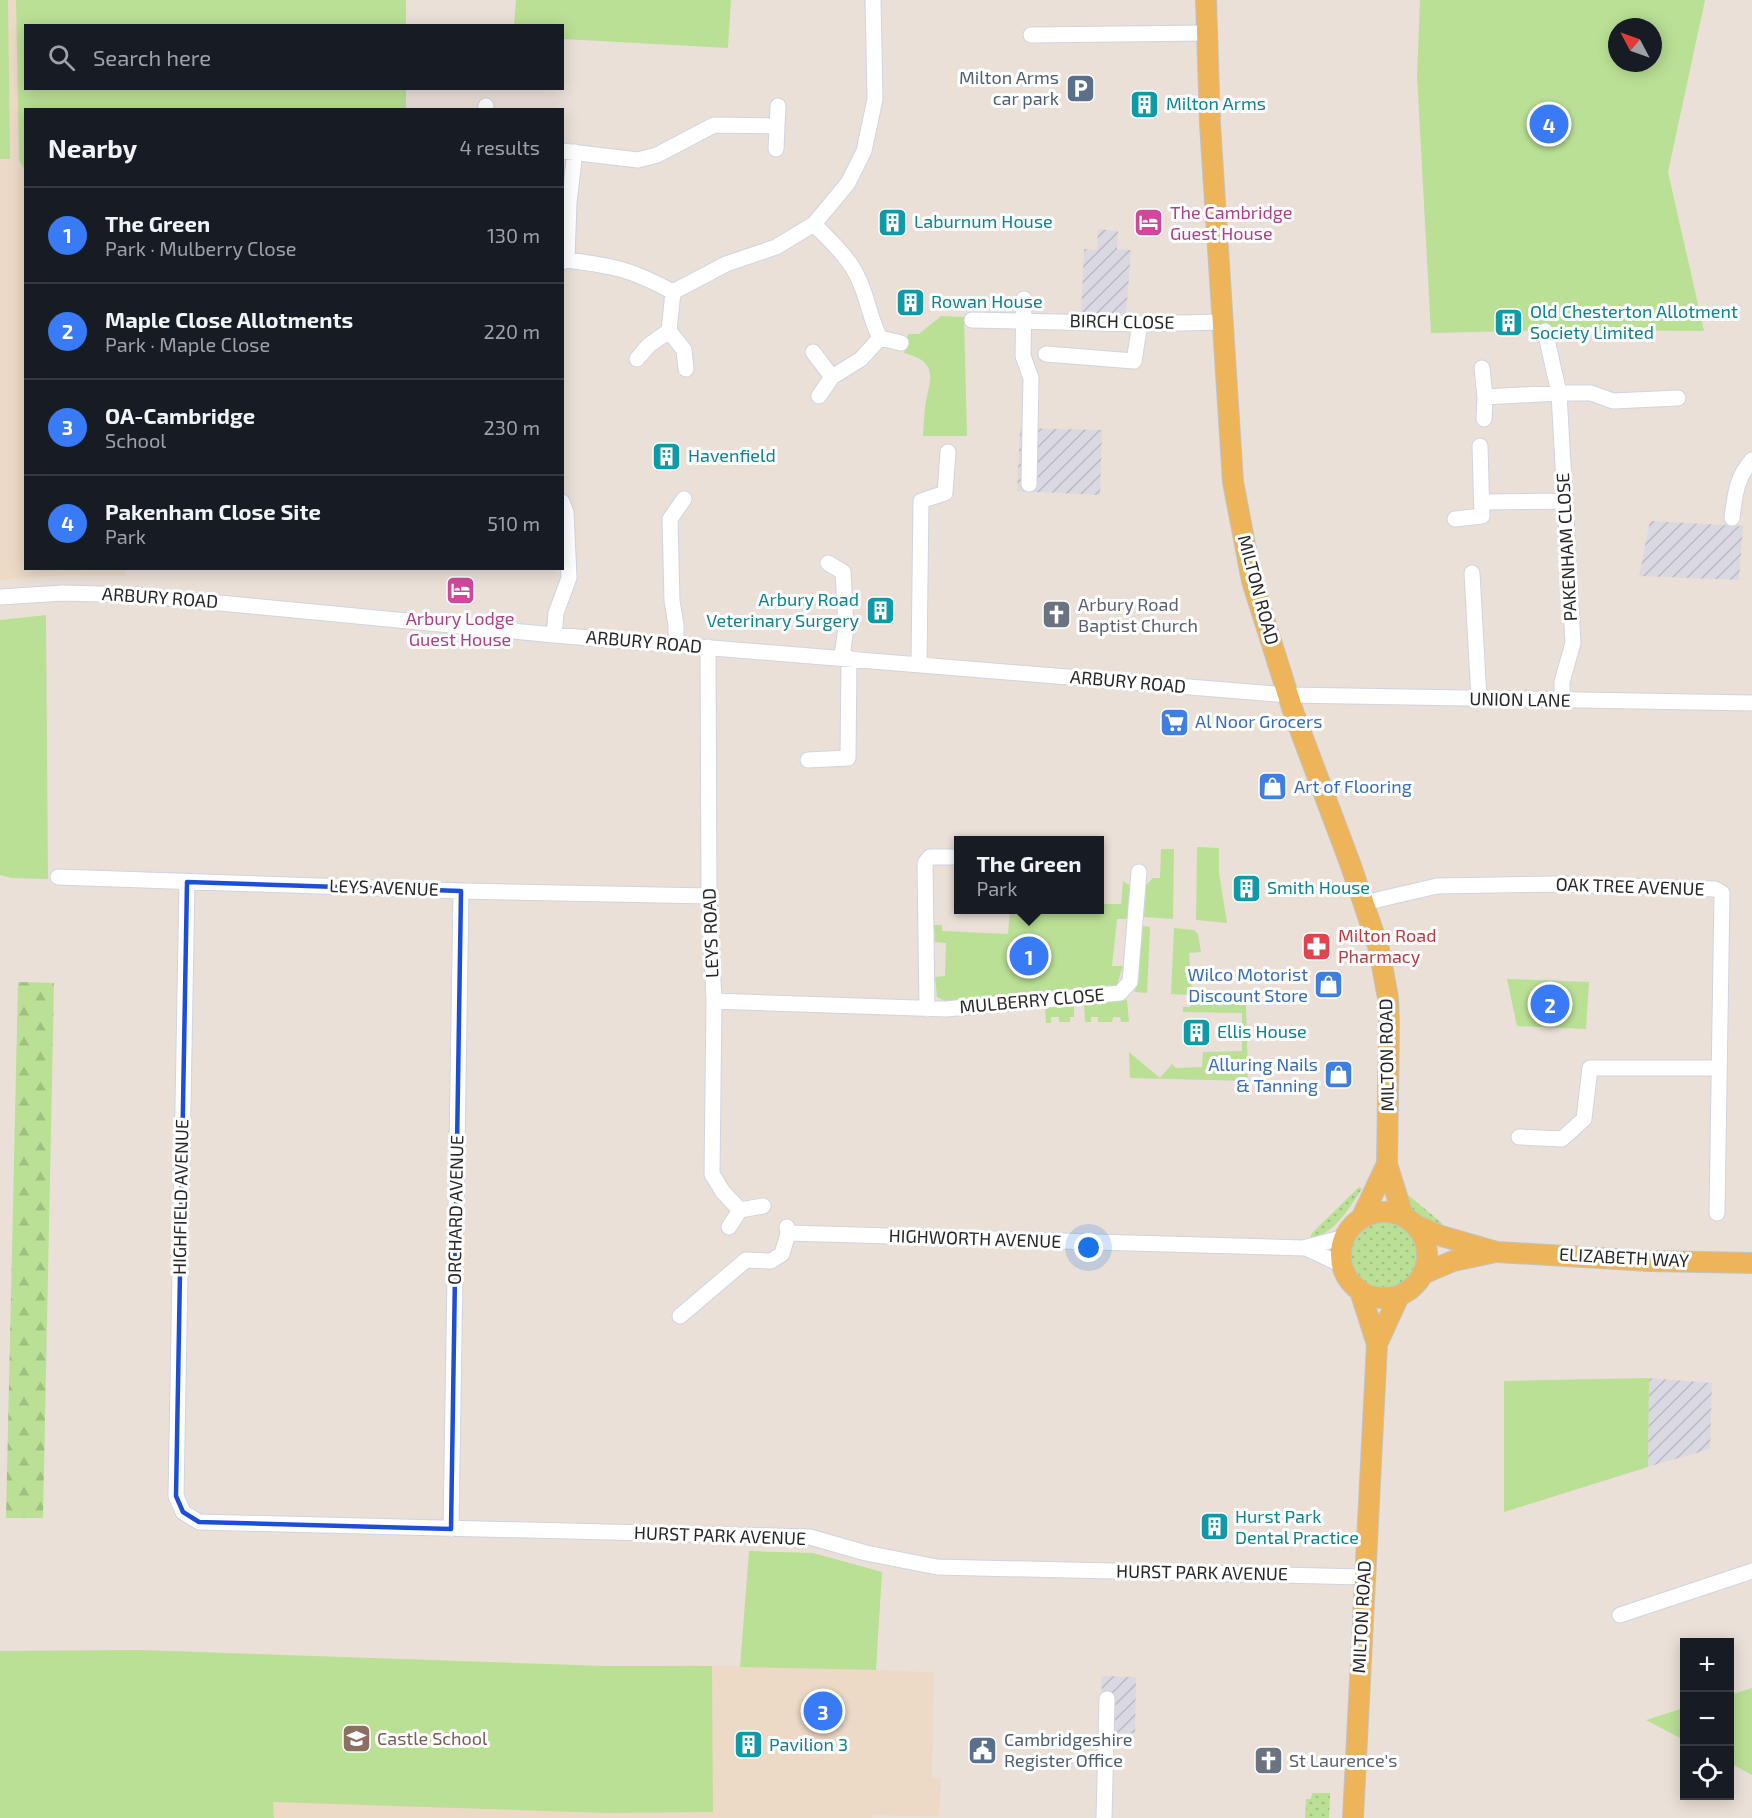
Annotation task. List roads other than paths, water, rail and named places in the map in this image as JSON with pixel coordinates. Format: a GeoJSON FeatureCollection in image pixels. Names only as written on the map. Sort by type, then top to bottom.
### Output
{"type":"FeatureCollection","features":[{"type":"Feature","properties":{"kind":"main road","name":"MILTON ROAD"},"geometry":{"type":"LineString","coordinates":[[1206,0],[1229,449],[1245,549],[1252,581],[1288,695],[1364,903],[1378,949],[1388,998],[1387,1164],[1408,1220]]}},
{"type":"Feature","properties":{"kind":"main road","name":"MILTON ROAD"},"geometry":{"type":"LineString","coordinates":[[1361,1219],[1387,1164]]}},
{"type":"Feature","properties":{"kind":"main road"},"geometry":{"type":"LineString","coordinates":[[1388,1212],[1408,1220],[1425,1243],[1426,1264],[1423,1274],[1411,1289],[1399,1296],[1382,1298],[1360,1291],[1348,1280],[1342,1265],[1345,1237],[1361,1219],[1374,1213],[1388,1212]]}},
{"type":"Feature","properties":{"kind":"main road","name":"ELIZABETH WAY"},"geometry":{"type":"LineString","coordinates":[[1408,1220],[1438,1235],[1497,1252],[1649,1261],[1752,1263]]}},
{"type":"Feature","properties":{"kind":"main road","name":"ELIZABETH WAY"},"geometry":{"type":"LineString","coordinates":[[1423,1274],[1454,1260],[1497,1252]]}},
{"type":"Feature","properties":{"kind":"main road","name":"MILTON ROAD"},"geometry":{"type":"LineString","coordinates":[[1353,1818],[1377,1344],[1360,1291]]}},
{"type":"Feature","properties":{"kind":"main road","name":"MILTON ROAD"},"geometry":{"type":"LineString","coordinates":[[1377,1344],[1399,1296]]}},
{"type":"Feature","properties":{"kind":"street"},"geometry":{"type":"LineString","coordinates":[[673,292],[726,264],[776,247],[814,224],[848,183],[864,151],[875,99],[873,0]]}},
{"type":"Feature","properties":{"kind":"street"},"geometry":{"type":"LineString","coordinates":[[1031,35],[1206,33]]}},
{"type":"Feature","properties":{"kind":"street"},"geometry":{"type":"LineString","coordinates":[[776,149],[778,106]]}},
{"type":"Feature","properties":{"kind":"street"},"geometry":{"type":"LineString","coordinates":[[673,292],[639,273],[617,266],[565,261],[569,202],[569,151],[638,160],[657,155],[714,125],[777,126]]}},
{"type":"Feature","properties":{"kind":"street"},"geometry":{"type":"LineString","coordinates":[[814,224],[852,266],[859,279],[872,323],[880,338],[901,343]]}},
{"type":"Feature","properties":{"kind":"street"},"geometry":{"type":"LineString","coordinates":[[673,292],[669,332],[684,350],[686,369]]}},
{"type":"Feature","properties":{"kind":"street"},"geometry":{"type":"LineString","coordinates":[[1024,298],[1023,356],[1031,378],[1029,484]]}},
{"type":"Feature","properties":{"kind":"street","name":"BIRCH CLOSE"},"geometry":{"type":"LineString","coordinates":[[972,320],[1140,324],[1222,322]]}},
{"type":"Feature","properties":{"kind":"street"},"geometry":{"type":"LineString","coordinates":[[1046,354],[1134,361],[1140,324]]}},
{"type":"Feature","properties":{"kind":"street","name":"PAKENHAM CLOSE"},"geometry":{"type":"LineString","coordinates":[[1545,331],[1559,393],[1573,643],[1562,682],[1562,700]]}},
{"type":"Feature","properties":{"kind":"street"},"geometry":{"type":"LineString","coordinates":[[637,359],[649,345],[669,332]]}},
{"type":"Feature","properties":{"kind":"street"},"geometry":{"type":"LineString","coordinates":[[819,396],[832,377],[861,359],[880,338]]}},
{"type":"Feature","properties":{"kind":"street"},"geometry":{"type":"LineString","coordinates":[[813,352],[832,377]]}},
{"type":"Feature","properties":{"kind":"street"},"geometry":{"type":"LineString","coordinates":[[1482,369],[1485,397],[1484,419]]}},
{"type":"Feature","properties":{"kind":"street"},"geometry":{"type":"LineString","coordinates":[[1485,397],[1591,393],[1613,401],[1678,398]]}},
{"type":"Feature","properties":{"kind":"street"},"geometry":{"type":"LineString","coordinates":[[1455,519],[1482,516],[1480,446]]}},
{"type":"Feature","properties":{"kind":"street"},"geometry":{"type":"LineString","coordinates":[[919,664],[921,501],[945,493],[948,452]]}},
{"type":"Feature","properties":{"kind":"street"},"geometry":{"type":"LineString","coordinates":[[1732,518],[1736,486],[1741,473],[1752,460]]}},
{"type":"Feature","properties":{"kind":"street"},"geometry":{"type":"LineString","coordinates":[[676,645],[676,625],[672,601],[670,519],[684,499]]}},
{"type":"Feature","properties":{"kind":"street"},"geometry":{"type":"LineString","coordinates":[[1482,502],[1564,501]]}},
{"type":"Feature","properties":{"kind":"street"},"geometry":{"type":"LineString","coordinates":[[554,635],[556,613],[569,578],[564,507]]}},
{"type":"Feature","properties":{"kind":"street"},"geometry":{"type":"LineString","coordinates":[[808,760],[848,758],[843,572],[828,563]]}},
{"type":"Feature","properties":{"kind":"street"},"geometry":{"type":"LineString","coordinates":[[1472,573],[1479,699]]}},
{"type":"Feature","properties":{"kind":"street","name":"ARBURY ROAD"},"geometry":{"type":"LineString","coordinates":[[0,597],[63,593],[137,595],[554,635],[1288,695]]}},
{"type":"Feature","properties":{"kind":"street","name":"LEYS ROAD"},"geometry":{"type":"LineString","coordinates":[[708,647],[709,896],[714,1001],[712,1174],[723,1192],[740,1210]]}},
{"type":"Feature","properties":{"kind":"street","name":"UNION LANE"},"geometry":{"type":"LineString","coordinates":[[1288,695],[1752,704]]}},
{"type":"Feature","properties":{"kind":"street"},"geometry":{"type":"LineString","coordinates":[[927,1009],[925,863],[930,857],[954,857]]}},
{"type":"Feature","properties":{"kind":"street","name":"MULBERRY CLOSE"},"geometry":{"type":"LineString","coordinates":[[714,1001],[927,1009],[1074,998],[1124,991],[1130,982],[1139,872]]}},
{"type":"Feature","properties":{"kind":"street","name":"LEYS AVENUE"},"geometry":{"type":"LineString","coordinates":[[58,877],[461,891],[709,896]]}},
{"type":"Feature","properties":{"kind":"street","name":"HIGHFIELD AVENUE"},"geometry":{"type":"LineString","coordinates":[[183,1512],[176,1496],[187,882]]}},
{"type":"Feature","properties":{"kind":"street","name":"OAK TREE AVENUE"},"geometry":{"type":"LineString","coordinates":[[1364,903],[1437,886],[1470,885],[1558,884],[1715,889],[1722,893],[1717,1213]]}},
{"type":"Feature","properties":{"kind":"street","name":"ORCHARD AVENUE"},"geometry":{"type":"LineString","coordinates":[[451,1529],[461,891]]}},
{"type":"Feature","properties":{"kind":"street"},"geometry":{"type":"LineString","coordinates":[[1519,1137],[1562,1139],[1584,1119],[1590,1068],[1719,1068]]}},
{"type":"Feature","properties":{"kind":"street"},"geometry":{"type":"LineString","coordinates":[[729,1227],[740,1210],[763,1206]]}},
{"type":"Feature","properties":{"kind":"street","name":"HIGHWORTH AVENUE"},"geometry":{"type":"LineString","coordinates":[[680,1316],[746,1260],[771,1261],[782,1254],[788,1230],[1306,1248],[1345,1237]]}},
{"type":"Feature","properties":{"kind":"street","name":"HIGHWORTH AVENUE"},"geometry":{"type":"LineString","coordinates":[[1306,1248],[1342,1265]]}},
{"type":"Feature","properties":{"kind":"street","name":"HURST PARK AVENUE"},"geometry":{"type":"LineString","coordinates":[[183,1512],[199,1522],[810,1537],[866,1553],[937,1567],[1364,1577]]}},
{"type":"Feature","properties":{"kind":"street"},"geometry":{"type":"LineString","coordinates":[[1620,1615],[1752,1571]]}},
{"type":"Feature","properties":{"kind":"street"},"geometry":{"type":"LineString","coordinates":[[1104,1818],[1107,1700]]}},
{"type":"Feature","properties":{"kind":"place","name":"Milton Arms car park"},"geometry":{"type":"Point","coordinates":[1080,88]}},
{"type":"Feature","properties":{"kind":"place","name":"Milton Arms"},"geometry":{"type":"Point","coordinates":[1145,104]}},
{"type":"Feature","properties":{"kind":"place","name":"Pakenham Close Site"},"geometry":{"type":"Point","coordinates":[1549,124]}},
{"type":"Feature","properties":{"kind":"place","name":"Laburnum House"},"geometry":{"type":"Point","coordinates":[893,222]}},
{"type":"Feature","properties":{"kind":"place","name":"The Cambridge Guest House"},"geometry":{"type":"Point","coordinates":[1149,223]}},
{"type":"Feature","properties":{"kind":"place","name":"Rowan House"},"geometry":{"type":"Point","coordinates":[910,302]}},
{"type":"Feature","properties":{"kind":"place","name":"Old Chesterton Allotment Society Limited"},"geometry":{"type":"Point","coordinates":[1509,322]}},
{"type":"Feature","properties":{"kind":"place","name":"Havenfield"},"geometry":{"type":"Point","coordinates":[667,456]}},
{"type":"Feature","properties":{"kind":"place","name":"Arbury Lodge Guest House"},"geometry":{"type":"Point","coordinates":[460,590]}},
{"type":"Feature","properties":{"kind":"place","name":"Arbury Road Veterinary Surgery"},"geometry":{"type":"Point","coordinates":[880,610]}},
{"type":"Feature","properties":{"kind":"place","name":"Arbury Road Baptist Church"},"geometry":{"type":"Point","coordinates":[1057,615]}},
{"type":"Feature","properties":{"kind":"place","name":"Al Noor Grocers"},"geometry":{"type":"Point","coordinates":[1174,722]}},
{"type":"Feature","properties":{"kind":"place","name":"Art of Flooring"},"geometry":{"type":"Point","coordinates":[1273,787]}},
{"type":"Feature","properties":{"kind":"place","name":"Smith House"},"geometry":{"type":"Point","coordinates":[1246,888]}},
{"type":"Feature","properties":{"kind":"place","name":"Milton Road Pharmacy"},"geometry":{"type":"Point","coordinates":[1317,946]}},
{"type":"Feature","properties":{"kind":"place","name":"The Green"},"geometry":{"type":"Point","coordinates":[1029,956]}},
{"type":"Feature","properties":{"kind":"place","name":"Wilco Motorist Discount Store"},"geometry":{"type":"Point","coordinates":[1329,985]}},
{"type":"Feature","properties":{"kind":"place","name":"Maple Close Allotments"},"geometry":{"type":"Point","coordinates":[1550,1004]}},
{"type":"Feature","properties":{"kind":"place","name":"Ellis House"},"geometry":{"type":"Point","coordinates":[1196,1032]}},
{"type":"Feature","properties":{"kind":"place","name":"Alluring Nails & Tanning"},"geometry":{"type":"Point","coordinates":[1339,1075]}},
{"type":"Feature","properties":{"kind":"place","name":"Hurst Park Dental Practice"},"geometry":{"type":"Point","coordinates":[1214,1527]}},
{"type":"Feature","properties":{"kind":"place","name":"OA-Cambridge"},"geometry":{"type":"Point","coordinates":[823,1711]}},
{"type":"Feature","properties":{"kind":"place","name":"Castle School"},"geometry":{"type":"Point","coordinates":[356,1739]}},
{"type":"Feature","properties":{"kind":"place","name":"Pavilion 3"},"geometry":{"type":"Point","coordinates":[748,1745]}},
{"type":"Feature","properties":{"kind":"place","name":"Cambridgeshire Register Office"},"geometry":{"type":"Point","coordinates":[983,1750]}},
{"type":"Feature","properties":{"kind":"place","name":"St Laurence's"},"geometry":{"type":"Point","coordinates":[1268,1761]}}]}
